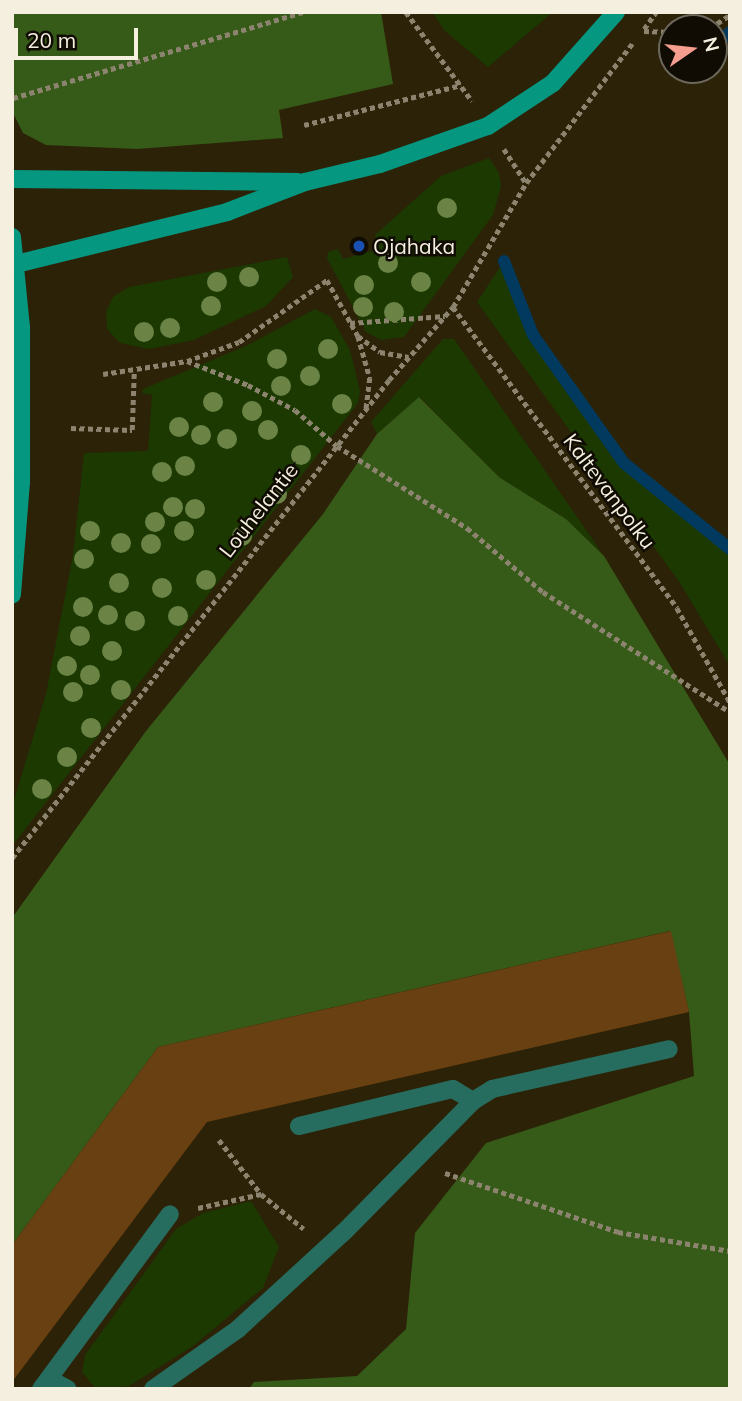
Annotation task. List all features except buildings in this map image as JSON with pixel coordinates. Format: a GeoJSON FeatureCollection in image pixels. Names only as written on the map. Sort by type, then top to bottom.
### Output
{"type":"FeatureCollection","features":[{"type":"Feature","properties":{"kind":"main road"},"geometry":{"type":"LineString","coordinates":[[15,265],[227,212],[305,182],[380,164],[488,126],[553,83],[616,12]]}},
{"type":"Feature","properties":{"kind":"main road"},"geometry":{"type":"LineString","coordinates":[[12,179],[305,182]]}},
{"type":"Feature","properties":{"kind":"main road"},"geometry":{"type":"LineString","coordinates":[[12,237],[21,482],[12,594]]}},
{"type":"Feature","properties":{"kind":"lane"},"geometry":{"type":"LineString","coordinates":[[153,1389],[238,1329],[326,1247],[473,1101],[492,1089],[668,1049]]}},
{"type":"Feature","properties":{"kind":"lane"},"geometry":{"type":"LineString","coordinates":[[299,1126],[453,1089],[473,1101]]}},
{"type":"Feature","properties":{"kind":"lane"},"geometry":{"type":"LineString","coordinates":[[68,1389],[45,1384],[170,1214]]}},
{"type":"Feature","properties":{"kind":"path"},"geometry":{"type":"LineString","coordinates":[[13,98],[303,12]]}},
{"type":"Feature","properties":{"kind":"path"},"geometry":{"type":"LineString","coordinates":[[405,12],[461,85],[526,183]]}},
{"type":"Feature","properties":{"kind":"path","name":"Louhelantie"},"geometry":{"type":"LineString","coordinates":[[12,858],[365,410],[453,307],[526,183],[656,12]]}},
{"type":"Feature","properties":{"kind":"path"},"geometry":{"type":"LineString","coordinates":[[643,31],[658,32]]}},
{"type":"Feature","properties":{"kind":"path"},"geometry":{"type":"LineString","coordinates":[[304,125],[461,85]]}},
{"type":"Feature","properties":{"kind":"path"},"geometry":{"type":"LineString","coordinates":[[103,374],[134,373],[187,361],[239,342],[327,280],[358,335],[370,378],[365,410]]}},
{"type":"Feature","properties":{"kind":"path","name":"Kaltevanpolku"},"geometry":{"type":"LineString","coordinates":[[453,307],[677,608],[730,702]]}},
{"type":"Feature","properties":{"kind":"path"},"geometry":{"type":"LineString","coordinates":[[350,323],[446,315]]}},
{"type":"Feature","properties":{"kind":"path"},"geometry":{"type":"LineString","coordinates":[[358,335],[380,352],[410,357]]}},
{"type":"Feature","properties":{"kind":"path"},"geometry":{"type":"LineString","coordinates":[[187,361],[248,385],[295,410],[337,446],[467,528],[543,592],[730,712]]}},
{"type":"Feature","properties":{"kind":"path"},"geometry":{"type":"LineString","coordinates":[[71,428],[132,430],[134,373]]}},
{"type":"Feature","properties":{"kind":"path"},"geometry":{"type":"LineString","coordinates":[[219,1140],[261,1194],[326,1247]]}},
{"type":"Feature","properties":{"kind":"path"},"geometry":{"type":"LineString","coordinates":[[458,1178],[618,1232],[730,1251]]}},
{"type":"Feature","properties":{"kind":"path"},"geometry":{"type":"LineString","coordinates":[[170,1214],[261,1194]]}},
{"type":"Feature","properties":{"kind":"green space"},"geometry":{"type":"Polygon","coordinates":[[[12,12],[381,12],[393,84],[279,110],[283,138],[137,149],[46,145],[23,133],[12,111],[12,12]]]}},
{"type":"Feature","properties":{"kind":"green space"},"geometry":{"type":"Polygon","coordinates":[[[432,12],[553,12],[488,67],[445,31],[432,12]]]}},
{"type":"Feature","properties":{"kind":"green space"},"geometry":{"type":"Polygon","coordinates":[[[489,158],[499,173],[501,187],[493,215],[404,337],[381,340],[366,332],[327,258],[328,252],[338,249],[343,259],[378,249],[375,235],[441,176],[489,158]]]}},
{"type":"Feature","properties":{"kind":"green space"},"geometry":{"type":"Polygon","coordinates":[[[287,257],[293,277],[266,306],[194,340],[149,349],[120,343],[107,329],[106,312],[113,297],[129,287],[287,257]]]}},
{"type":"Feature","properties":{"kind":"green space"},"geometry":{"type":"Polygon","coordinates":[[[504,261],[533,335],[624,463],[730,549],[730,666],[680,583],[477,302],[504,261]]]}},
{"type":"Feature","properties":{"kind":"green space"},"geometry":{"type":"Polygon","coordinates":[[[315,309],[331,317],[350,350],[360,391],[358,403],[12,846],[12,807],[46,694],[73,555],[84,453],[148,451],[152,395],[142,393],[143,389],[248,345],[315,309]]]}},
{"type":"Feature","properties":{"kind":"green space"},"geometry":{"type":"Polygon","coordinates":[[[443,339],[454,339],[604,556],[566,519],[499,477],[420,397],[377,434],[371,422],[443,339]]]}},
{"type":"Feature","properties":{"kind":"green space"},"geometry":{"type":"Polygon","coordinates":[[[419,397],[499,477],[566,519],[604,556],[730,765],[730,1389],[249,1389],[254,1382],[357,1376],[406,1329],[415,1233],[486,1143],[694,1076],[689,1012],[670,931],[158,1047],[12,1245],[12,918],[146,731],[323,514],[377,434],[419,397]]]}},
{"type":"Feature","properties":{"kind":"green space"},"geometry":{"type":"Polygon","coordinates":[[[251,1201],[279,1247],[263,1288],[193,1346],[129,1386],[96,1389],[82,1372],[85,1355],[176,1229],[203,1213],[251,1201]]]}},
{"type":"Feature","properties":{"kind":"waterway"},"geometry":{"type":"LineString","coordinates":[[504,261],[533,335],[624,463],[730,549]]}},
{"type":"Feature","properties":{"kind":"place","name":"Ojahaka"},"geometry":{"type":"Point","coordinates":[359,246]}}]}
